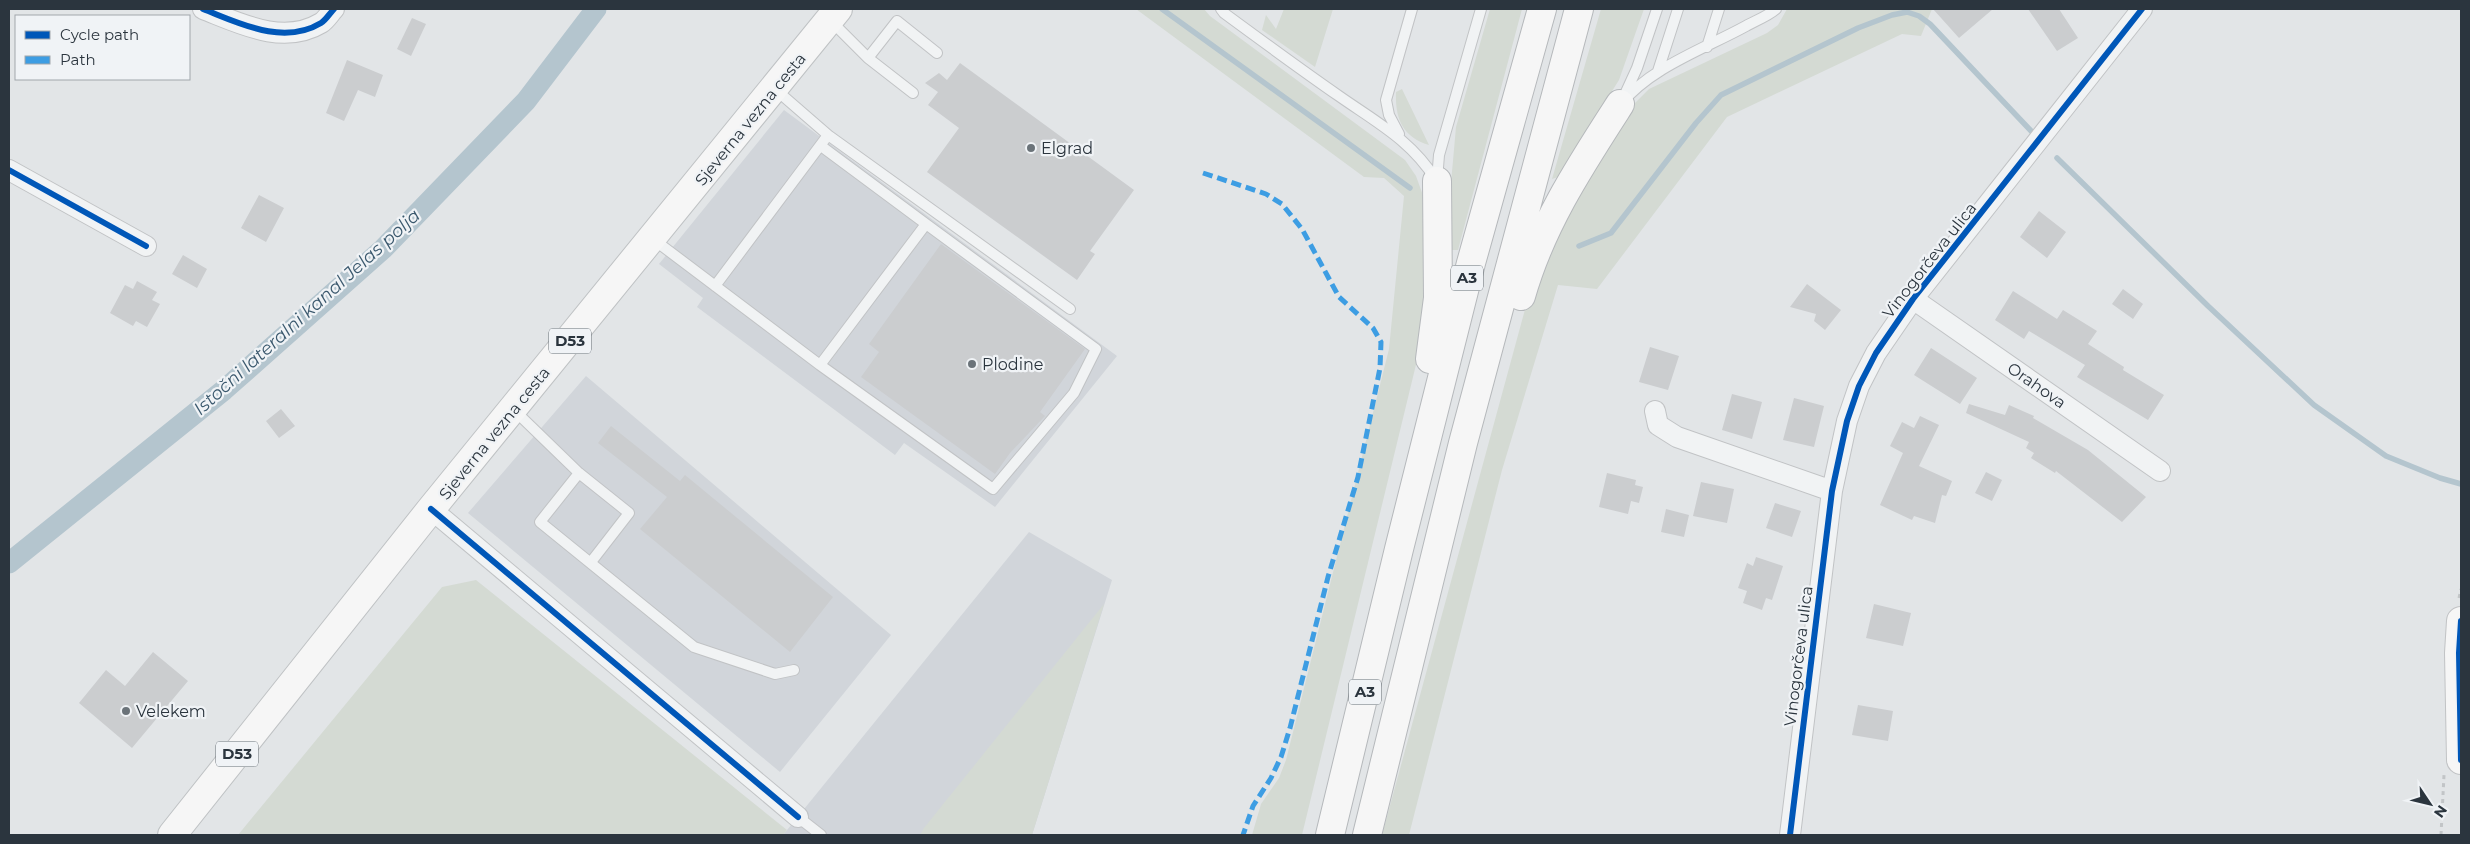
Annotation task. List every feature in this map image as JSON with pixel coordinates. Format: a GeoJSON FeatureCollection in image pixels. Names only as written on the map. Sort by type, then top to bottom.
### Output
{"type":"FeatureCollection","features":[{"type":"Feature","properties":{"kind":"main road","name":"A3"},"geometry":{"type":"LineString","coordinates":[[1330,835],[1471,263],[1542,9]]}},
{"type":"Feature","properties":{"kind":"main road","name":"A3"},"geometry":{"type":"LineString","coordinates":[[1367,835],[1463,443],[1579,9]]}},
{"type":"Feature","properties":{"kind":"main road","name":"Sjeverna vezna cesta"},"geometry":{"type":"LineString","coordinates":[[172,835],[431,509],[653,239],[833,14]]}},
{"type":"Feature","properties":{"kind":"main road"},"geometry":{"type":"LineString","coordinates":[[1463,443],[1477,425],[1497,379],[1528,270],[1548,223],[1567,186],[1620,104]]}},
{"type":"Feature","properties":{"kind":"main road"},"geometry":{"type":"LineString","coordinates":[[1399,549],[1396,534],[1397,492],[1431,358],[1436,328],[1437,180]]}},
{"type":"Feature","properties":{"kind":"main road"},"geometry":{"type":"LineString","coordinates":[[2461,621],[2459,653],[2461,760]]}},
{"type":"Feature","properties":{"kind":"street"},"geometry":{"type":"LineString","coordinates":[[203,9],[258,31],[302,29],[322,23],[334,9]]}},
{"type":"Feature","properties":{"kind":"street","name":"Vinogorčeva ulica"},"geometry":{"type":"LineString","coordinates":[[1790,835],[1832,491],[1847,421],[1858,386],[1876,353],[1913,299],[2142,9]]}},
{"type":"Feature","properties":{"kind":"street"},"geometry":{"type":"LineString","coordinates":[[9,170],[146,246]]}},
{"type":"Feature","properties":{"kind":"street","name":"Orahova"},"geometry":{"type":"LineString","coordinates":[[1913,299],[2160,471]]}},
{"type":"Feature","properties":{"kind":"street"},"geometry":{"type":"LineString","coordinates":[[1655,411],[1658,425],[1676,437],[1832,491]]}},
{"type":"Feature","properties":{"kind":"street"},"geometry":{"type":"LineString","coordinates":[[431,509],[798,816]]}},
{"type":"Feature","properties":{"kind":"lane"},"geometry":{"type":"LineString","coordinates":[[1222,9],[1224,13],[1265,43],[1402,139],[1425,162],[1437,180]]}},
{"type":"Feature","properties":{"kind":"lane"},"geometry":{"type":"LineString","coordinates":[[1402,139],[1394,127],[1386,100],[1412,9]]}},
{"type":"Feature","properties":{"kind":"lane"},"geometry":{"type":"LineString","coordinates":[[1437,180],[1439,155],[1481,9]]}},
{"type":"Feature","properties":{"kind":"lane"},"geometry":{"type":"LineString","coordinates":[[1620,104],[1637,68],[1657,9]]}},
{"type":"Feature","properties":{"kind":"lane"},"geometry":{"type":"LineString","coordinates":[[1658,71],[1678,9]]}},
{"type":"Feature","properties":{"kind":"lane"},"geometry":{"type":"LineString","coordinates":[[1707,47],[1719,9]]}},
{"type":"Feature","properties":{"kind":"lane"},"geometry":{"type":"LineString","coordinates":[[1620,104],[1641,82],[1658,71],[1707,47],[1776,9]]}},
{"type":"Feature","properties":{"kind":"lane"},"geometry":{"type":"LineString","coordinates":[[833,14],[868,58],[912,93]]}},
{"type":"Feature","properties":{"kind":"lane"},"geometry":{"type":"LineString","coordinates":[[868,58],[897,21],[937,53]]}},
{"type":"Feature","properties":{"kind":"lane"},"geometry":{"type":"LineString","coordinates":[[775,88],[828,134],[1070,309]]}},
{"type":"Feature","properties":{"kind":"lane"},"geometry":{"type":"LineString","coordinates":[[715,286],[821,146],[828,134]]}},
{"type":"Feature","properties":{"kind":"lane"},"geometry":{"type":"LineString","coordinates":[[653,239],[820,365],[992,489],[1074,393],[1096,349],[821,146]]}},
{"type":"Feature","properties":{"kind":"lane"},"geometry":{"type":"LineString","coordinates":[[820,365],[926,224]]}},
{"type":"Feature","properties":{"kind":"lane"},"geometry":{"type":"LineString","coordinates":[[514,410],[580,473],[629,513],[591,562]]}},
{"type":"Feature","properties":{"kind":"lane"},"geometry":{"type":"LineString","coordinates":[[580,473],[540,522],[694,647],[774,674],[794,670]]}},
{"type":"Feature","properties":{"kind":"lane"},"geometry":{"type":"LineString","coordinates":[[798,816],[821,835]]}},
{"type":"Feature","properties":{"kind":"shaded area"},"geometry":{"type":"Polygon","coordinates":[[[1136,9],[1204,9],[1210,16],[1405,160],[1416,176],[1425,201],[1426,293],[1421,344],[1302,835],[1252,835],[1261,804],[1279,778],[1286,760],[1389,349],[1404,196],[1384,178],[1364,177],[1136,9]]]}},
{"type":"Feature","properties":{"kind":"shaded area"},"geometry":{"type":"Polygon","coordinates":[[[1284,9],[1333,9],[1315,67],[1262,30],[1266,15],[1276,29],[1284,9]]]}},
{"type":"Feature","properties":{"kind":"shaded area"},"geometry":{"type":"Polygon","coordinates":[[[1490,9],[1522,9],[1458,250],[1445,250],[1456,127],[1490,9]]]}},
{"type":"Feature","properties":{"kind":"shaded area"},"geometry":{"type":"Polygon","coordinates":[[[1601,9],[1644,9],[1619,80],[1558,177],[1552,179],[1601,9]]]}},
{"type":"Feature","properties":{"kind":"shaded area"},"geometry":{"type":"Polygon","coordinates":[[[1787,9],[1932,9],[1921,36],[1902,34],[1727,117],[1597,289],[1558,285],[1502,470],[1409,835],[1382,835],[1536,269],[1612,133],[1635,103],[1649,89],[1767,33],[1778,25],[1787,9]]]}},
{"type":"Feature","properties":{"kind":"shaded area"},"geometry":{"type":"Polygon","coordinates":[[[1402,89],[1429,145],[1412,137],[1402,125],[1397,110],[1396,92],[1402,89]]]}},
{"type":"Feature","properties":{"kind":"shaded area"},"geometry":{"type":"Polygon","coordinates":[[[784,110],[1117,356],[995,507],[904,443],[895,455],[697,307],[703,298],[659,264],[784,110]]]}},
{"type":"Feature","properties":{"kind":"shaded area"},"geometry":{"type":"Polygon","coordinates":[[[586,376],[891,635],[780,772],[468,513],[586,376]]]}},
{"type":"Feature","properties":{"kind":"shaded area"},"geometry":{"type":"Polygon","coordinates":[[[1029,532],[1112,580],[1032,835],[783,835],[1029,532]]]}},
{"type":"Feature","properties":{"kind":"shaded area"},"geometry":{"type":"Polygon","coordinates":[[[476,580],[787,830],[783,835],[238,835],[442,587],[476,580]]]}},
{"type":"Feature","properties":{"kind":"shaded area"},"geometry":{"type":"Polygon","coordinates":[[[1104,604],[1032,835],[920,835],[924,828],[1104,604]]]}},
{"type":"Feature","properties":{"kind":"building"},"geometry":{"type":"Polygon","coordinates":[[[1933,9],[1993,9],[1959,38],[1933,9]]]}},
{"type":"Feature","properties":{"kind":"building"},"geometry":{"type":"Polygon","coordinates":[[[2028,9],[2059,9],[2078,38],[2057,51],[2028,9]]]}},
{"type":"Feature","properties":{"kind":"building"},"geometry":{"type":"Polygon","coordinates":[[[412,18],[426,24],[411,56],[397,49],[412,18]]]}},
{"type":"Feature","properties":{"kind":"building"},"geometry":{"type":"Polygon","coordinates":[[[347,60],[383,75],[375,97],[358,90],[344,121],[326,113],[347,60]]]}},
{"type":"Feature","properties":{"kind":"building"},"geometry":{"type":"Polygon","coordinates":[[[960,63],[1134,190],[1090,251],[1095,254],[1077,280],[927,172],[959,128],[928,105],[938,92],[925,83],[939,73],[947,80],[960,63]]]}},
{"type":"Feature","properties":{"kind":"building"},"geometry":{"type":"Polygon","coordinates":[[[259,195],[284,208],[266,242],[241,228],[259,195]]]}},
{"type":"Feature","properties":{"kind":"building"},"geometry":{"type":"Polygon","coordinates":[[[2039,211],[2066,232],[2047,258],[2020,237],[2039,211]]]}},
{"type":"Feature","properties":{"kind":"building","name":"Plodine"},"geometry":{"type":"Polygon","coordinates":[[[941,244],[1085,349],[1040,412],[1045,416],[1010,453],[995,474],[861,377],[879,352],[869,344],[941,244]]]}},
{"type":"Feature","properties":{"kind":"building"},"geometry":{"type":"Polygon","coordinates":[[[183,255],[207,269],[197,288],[172,274],[183,255]]]}},
{"type":"Feature","properties":{"kind":"building"},"geometry":{"type":"Polygon","coordinates":[[[137,281],[157,292],[152,300],[160,304],[147,327],[136,321],[133,326],[110,313],[125,285],[133,289],[137,281]]]}},
{"type":"Feature","properties":{"kind":"building"},"geometry":{"type":"Polygon","coordinates":[[[1807,284],[1841,310],[1825,330],[1814,321],[1816,314],[1790,307],[1807,284]]]}},
{"type":"Feature","properties":{"kind":"building"},"geometry":{"type":"Polygon","coordinates":[[[2123,289],[2143,304],[2133,319],[2112,304],[2123,289]]]}},
{"type":"Feature","properties":{"kind":"building"},"geometry":{"type":"Polygon","coordinates":[[[2013,291],[2057,319],[2063,310],[2097,331],[2088,344],[2124,367],[2123,370],[2164,395],[2148,420],[2077,377],[2085,365],[2029,331],[2024,339],[1995,320],[2013,291]]]}},
{"type":"Feature","properties":{"kind":"building"},"geometry":{"type":"Polygon","coordinates":[[[1650,347],[1679,356],[1668,390],[1639,382],[1650,347]]]}},
{"type":"Feature","properties":{"kind":"building"},"geometry":{"type":"Polygon","coordinates":[[[1931,348],[1977,378],[1960,404],[1914,375],[1931,348]]]}},
{"type":"Feature","properties":{"kind":"building"},"geometry":{"type":"Polygon","coordinates":[[[1732,394],[1762,402],[1752,439],[1722,430],[1732,394]]]}},
{"type":"Feature","properties":{"kind":"building"},"geometry":{"type":"Polygon","coordinates":[[[1794,398],[1824,406],[1814,447],[1783,440],[1794,398]]]}},
{"type":"Feature","properties":{"kind":"building"},"geometry":{"type":"Polygon","coordinates":[[[1969,404],[2005,415],[2009,405],[2034,416],[2033,418],[2088,450],[2146,497],[2122,522],[2056,471],[2055,473],[2031,458],[2034,453],[2026,448],[2029,442],[1966,413],[1969,404]]]}},
{"type":"Feature","properties":{"kind":"building"},"geometry":{"type":"Polygon","coordinates":[[[281,409],[295,426],[279,438],[266,421],[281,409]]]}},
{"type":"Feature","properties":{"kind":"building"},"geometry":{"type":"Polygon","coordinates":[[[1920,416],[1939,425],[1919,466],[1952,481],[1946,496],[1942,495],[1935,523],[1914,516],[1912,520],[1880,505],[1903,453],[1890,446],[1902,422],[1914,428],[1920,416]]]}},
{"type":"Feature","properties":{"kind":"building"},"geometry":{"type":"Polygon","coordinates":[[[611,426],[680,481],[685,475],[833,597],[790,652],[640,529],[667,497],[598,443],[611,426]]]}},
{"type":"Feature","properties":{"kind":"building"},"geometry":{"type":"Polygon","coordinates":[[[1986,472],[2002,480],[1992,501],[1975,493],[1986,472]]]}},
{"type":"Feature","properties":{"kind":"building"},"geometry":{"type":"Polygon","coordinates":[[[1607,473],[1636,480],[1635,485],[1643,487],[1639,503],[1631,501],[1628,514],[1599,507],[1607,473]]]}},
{"type":"Feature","properties":{"kind":"building"},"geometry":{"type":"Polygon","coordinates":[[[1701,482],[1734,489],[1727,523],[1693,516],[1701,482]]]}},
{"type":"Feature","properties":{"kind":"building"},"geometry":{"type":"Polygon","coordinates":[[[1775,503],[1801,511],[1792,537],[1766,528],[1775,503]]]}},
{"type":"Feature","properties":{"kind":"building"},"geometry":{"type":"Polygon","coordinates":[[[1666,509],[1689,515],[1684,537],[1661,532],[1666,509]]]}},
{"type":"Feature","properties":{"kind":"building"},"geometry":{"type":"Polygon","coordinates":[[[1756,557],[1783,566],[1772,600],[1766,598],[1762,610],[1743,603],[1747,591],[1738,588],[1747,563],[1753,566],[1756,557]]]}},
{"type":"Feature","properties":{"kind":"building"},"geometry":{"type":"Polygon","coordinates":[[[1874,604],[1911,613],[1903,646],[1866,638],[1874,604]]]}},
{"type":"Feature","properties":{"kind":"building","name":"Velekem"},"geometry":{"type":"Polygon","coordinates":[[[153,652],[188,681],[132,748],[79,703],[106,670],[125,686],[153,652]]]}},
{"type":"Feature","properties":{"kind":"building"},"geometry":{"type":"Polygon","coordinates":[[[1858,705],[1893,711],[1888,741],[1852,735],[1858,705]]]}},
{"type":"Feature","properties":{"kind":"waterway","name":"Istočni lateralni kanal Jelas polja"},"geometry":{"type":"LineString","coordinates":[[9,563],[224,390],[383,249],[526,101],[596,9]]}},
{"type":"Feature","properties":{"kind":"waterway"},"geometry":{"type":"LineString","coordinates":[[1162,9],[1410,188]]}},
{"type":"Feature","properties":{"kind":"waterway"},"geometry":{"type":"LineString","coordinates":[[1579,246],[1611,233],[1696,123],[1721,95],[1858,28],[1892,15],[1907,12],[1919,16],[1930,24],[2034,134]]}},
{"type":"Feature","properties":{"kind":"waterway"},"geometry":{"type":"LineString","coordinates":[[2057,158],[2208,306],[2314,405],[2386,456],[2440,478],[2461,484]]}},
{"type":"Feature","properties":{"kind":"marked path"},"geometry":{"type":"LineString","coordinates":[[1203,173],[1266,194],[1282,204],[1302,229],[1339,297],[1373,328],[1381,342],[1380,368],[1358,477],[1328,577],[1290,728],[1281,757],[1271,778],[1253,806],[1243,835]]}},
{"type":"Feature","properties":{"kind":"cycle path"},"geometry":{"type":"LineString","coordinates":[[203,9],[246,26],[276,32],[306,30],[321,23],[334,9]]}},
{"type":"Feature","properties":{"kind":"cycle path"},"geometry":{"type":"LineString","coordinates":[[1790,835],[1832,491],[1847,421],[1859,386],[1876,353],[1913,299],[2142,9]]}},
{"type":"Feature","properties":{"kind":"cycle path"},"geometry":{"type":"LineString","coordinates":[[9,170],[146,246]]}},
{"type":"Feature","properties":{"kind":"cycle path"},"geometry":{"type":"LineString","coordinates":[[431,509],[798,817]]}},
{"type":"Feature","properties":{"kind":"cycle path"},"geometry":{"type":"LineString","coordinates":[[2461,621],[2459,653],[2461,760]]}},
{"type":"Feature","properties":{"kind":"place","name":"Elgrad"},"geometry":{"type":"Point","coordinates":[1031,148]}},
{"type":"Feature","properties":{"kind":"place","name":"Plodine"},"geometry":{"type":"Point","coordinates":[972,364]}},
{"type":"Feature","properties":{"kind":"place","name":"Velekem"},"geometry":{"type":"Point","coordinates":[126,711]}}]}
